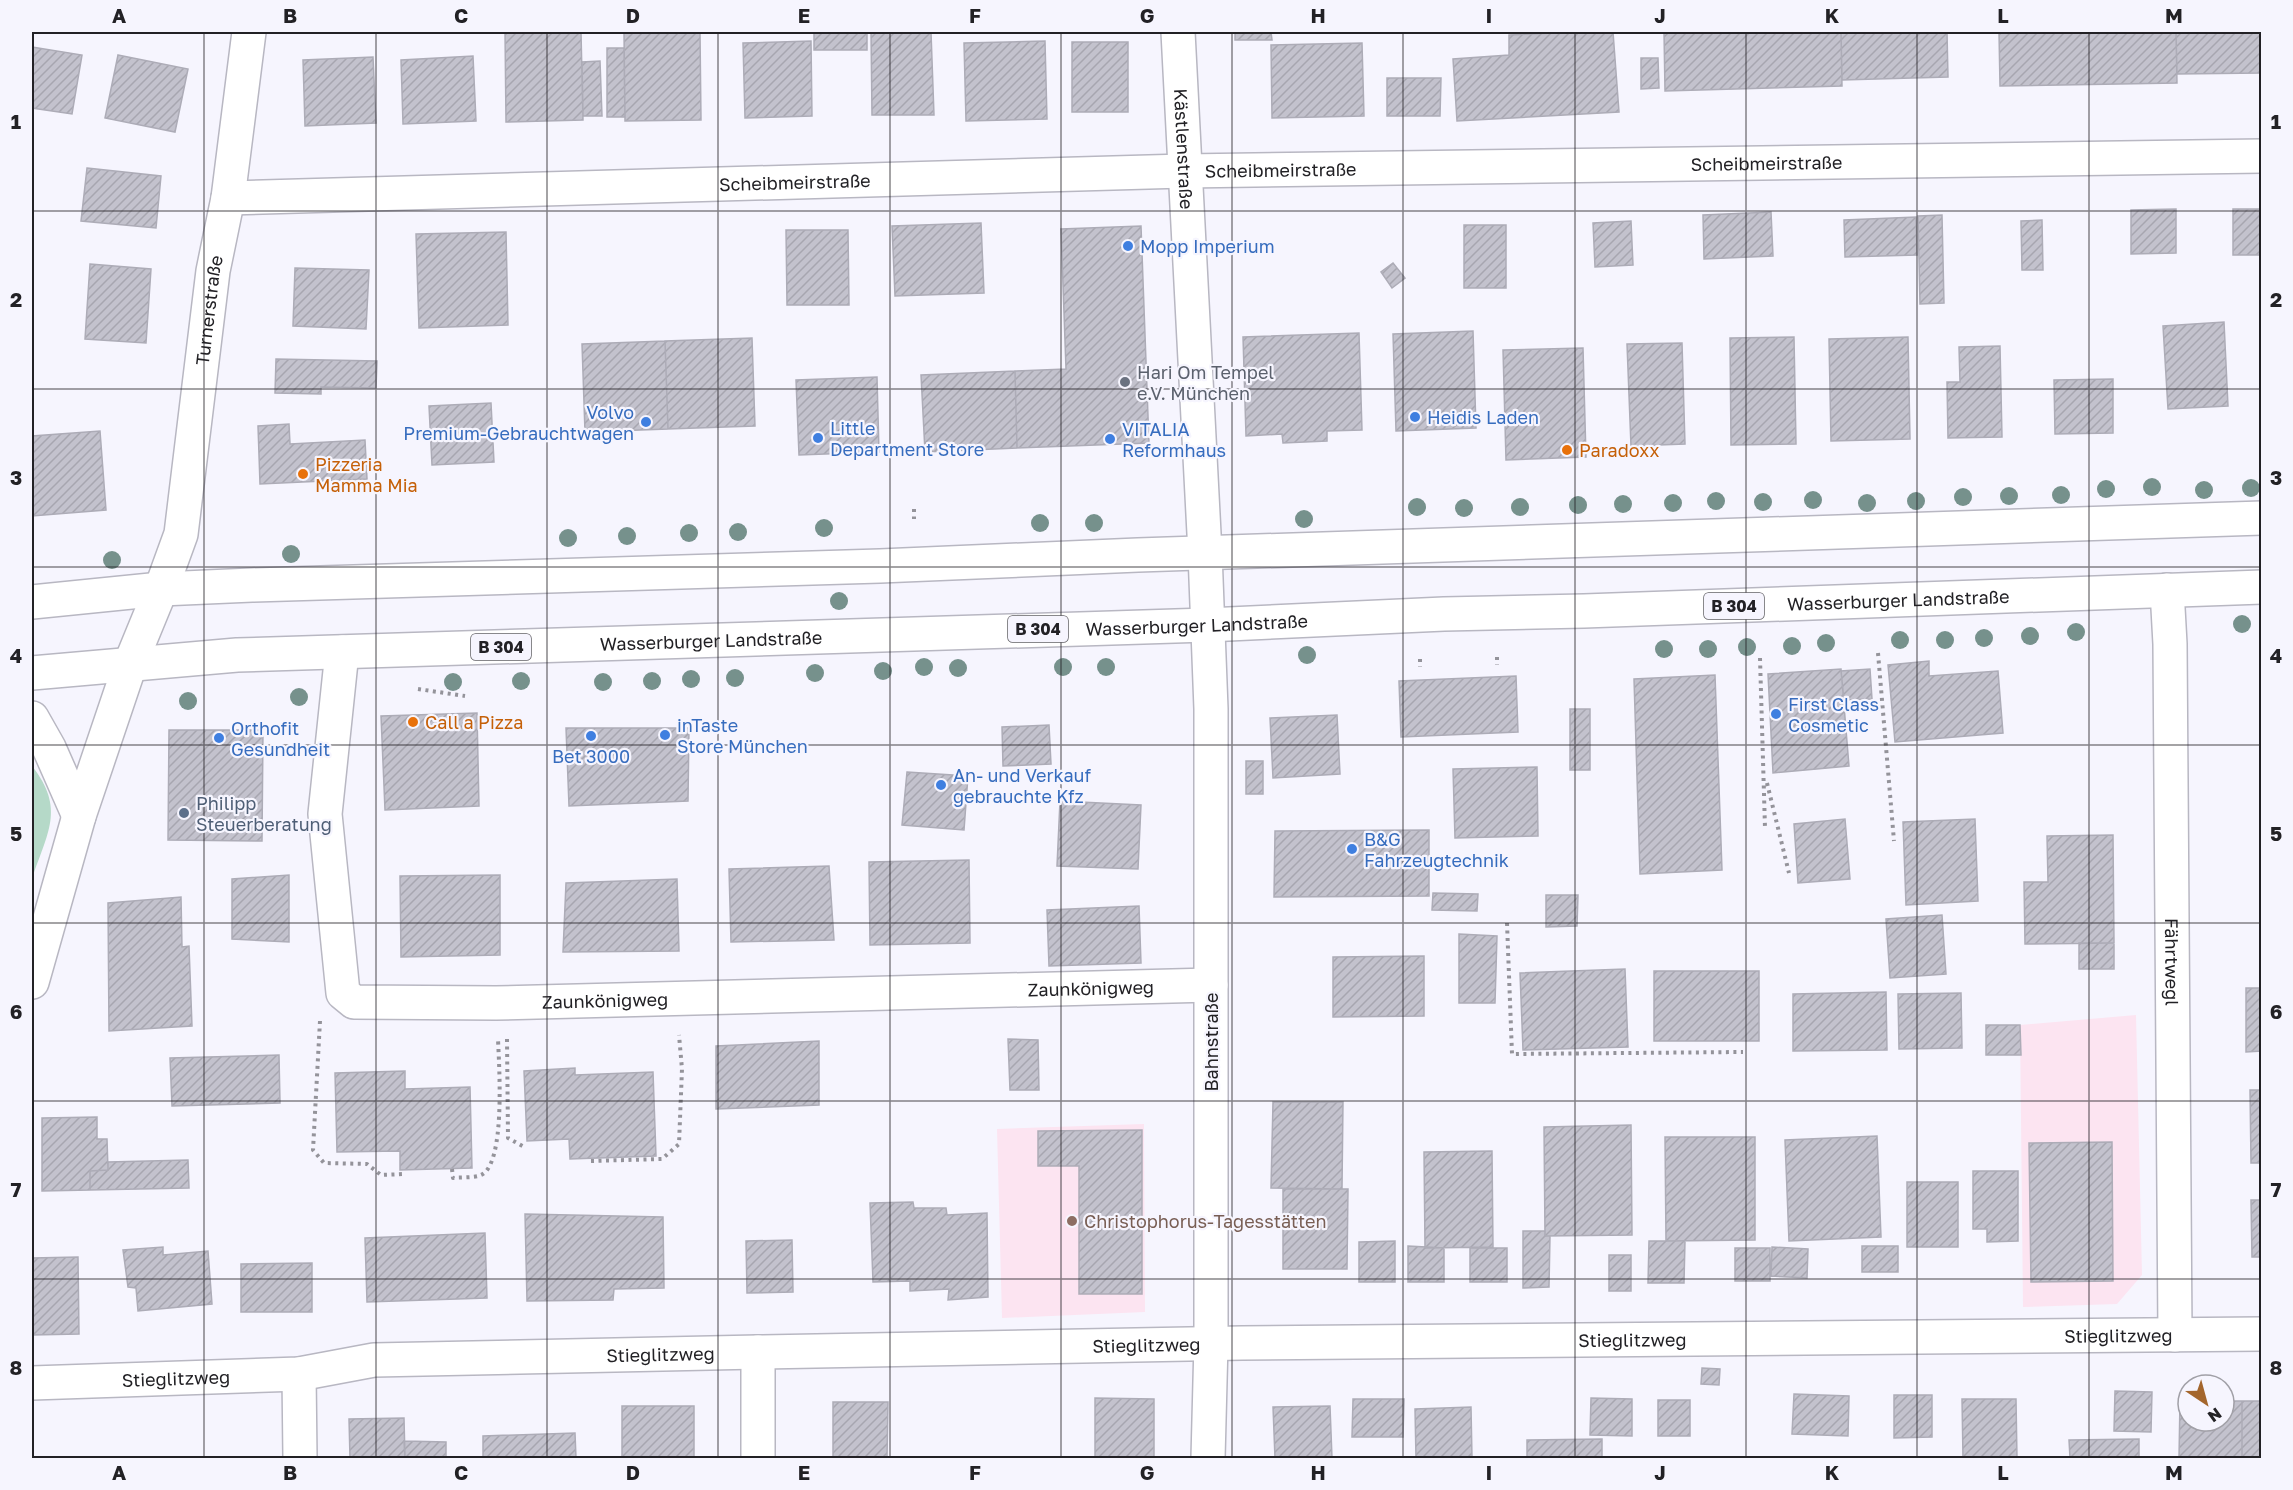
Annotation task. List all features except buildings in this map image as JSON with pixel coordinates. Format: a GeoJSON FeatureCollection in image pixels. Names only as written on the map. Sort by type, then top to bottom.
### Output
{"type":"FeatureCollection","features":[{"type":"Feature","properties":{"kind":"street","name":"Turnerstraße"},"geometry":{"type":"LineString","coordinates":[[161,589],[181,534],[213,271],[228,198],[249,32]]}},
{"type":"Feature","properties":{"kind":"street","name":"Kästlenstraße"},"geometry":{"type":"LineString","coordinates":[[1178,32],[1207,625]]}},
{"type":"Feature","properties":{"kind":"street","name":"Scheibmeirstraße"},"geometry":{"type":"LineString","coordinates":[[228,198],[1184,171],[2262,156]]}},
{"type":"Feature","properties":{"kind":"street"},"geometry":{"type":"LineString","coordinates":[[32,602],[161,589],[2262,518]]}},
{"type":"Feature","properties":{"kind":"street","name":"Wasserburger Landstraße"},"geometry":{"type":"LineString","coordinates":[[32,672],[131,662],[342,652],[1207,625],[1444,614],[2262,587]]}},
{"type":"Feature","properties":{"kind":"street"},"geometry":{"type":"LineString","coordinates":[[32,982],[79,816],[131,662],[161,589]]}},
{"type":"Feature","properties":{"kind":"street","name":"Fährtwegl"},"geometry":{"type":"LineString","coordinates":[[2167,590],[2173,959],[2175,1335]]}},
{"type":"Feature","properties":{"kind":"street","name":"Bahnstraße"},"geometry":{"type":"LineString","coordinates":[[1207,625],[1210,675],[1211,985],[1211,1343],[1208,1458]]}},
{"type":"Feature","properties":{"kind":"street"},"geometry":{"type":"LineString","coordinates":[[342,652],[325,814],[343,993]]}},
{"type":"Feature","properties":{"kind":"street"},"geometry":{"type":"LineString","coordinates":[[32,718],[49,748],[79,816]]}},
{"type":"Feature","properties":{"kind":"street","name":"Zaunkönigweg"},"geometry":{"type":"LineString","coordinates":[[343,993],[354,1002],[502,1002],[1211,985]]}},
{"type":"Feature","properties":{"kind":"street","name":"Stieglitzweg"},"geometry":{"type":"LineString","coordinates":[[32,1383],[299,1374],[374,1360],[1211,1343],[2262,1334]]}},
{"type":"Feature","properties":{"kind":"street"},"geometry":{"type":"LineString","coordinates":[[758,1352],[758,1458]]}},
{"type":"Feature","properties":{"kind":"street"},"geometry":{"type":"LineString","coordinates":[[299,1374],[300,1458]]}},
{"type":"Feature","properties":{"kind":"path"},"geometry":{"type":"LineString","coordinates":[[914,509],[914,519]]}},
{"type":"Feature","properties":{"kind":"path"},"geometry":{"type":"LineString","coordinates":[[1878,653],[1894,841]]}},
{"type":"Feature","properties":{"kind":"path"},"geometry":{"type":"LineString","coordinates":[[1497,657],[1497,665]]}},
{"type":"Feature","properties":{"kind":"path"},"geometry":{"type":"LineString","coordinates":[[1760,658],[1765,828]]}},
{"type":"Feature","properties":{"kind":"path"},"geometry":{"type":"LineString","coordinates":[[1420,659],[1420,667]]}},
{"type":"Feature","properties":{"kind":"path"},"geometry":{"type":"LineString","coordinates":[[1765,775],[1789,873]]}},
{"type":"Feature","properties":{"kind":"path"},"geometry":{"type":"LineString","coordinates":[[1507,923],[1512,1054],[1743,1052]]}},
{"type":"Feature","properties":{"kind":"path"},"geometry":{"type":"LineString","coordinates":[[343,993],[318,1023],[313,1150],[324,1163],[366,1164],[381,1175],[404,1174]]}},
{"type":"Feature","properties":{"kind":"path"},"geometry":{"type":"LineString","coordinates":[[591,1161],[662,1159],[679,1144],[682,1069],[676,997]]}},
{"type":"Feature","properties":{"kind":"path"},"geometry":{"type":"LineString","coordinates":[[502,1002],[508,1138],[526,1148]]}},
{"type":"Feature","properties":{"kind":"path"},"geometry":{"type":"LineString","coordinates":[[452,1169],[453,1178],[482,1175],[494,1163],[501,1093],[502,1002]]}},
{"type":"Feature","properties":{"kind":"shaded area"},"geometry":{"type":"Polygon","coordinates":[[[2136,1015],[2142,1275],[2117,1304],[2023,1307],[2020,1025],[2136,1015]]]}},
{"type":"Feature","properties":{"kind":"shaded area","name":"Christophorus-Tagesstätten"},"geometry":{"type":"Polygon","coordinates":[[[1144,1124],[1145,1312],[1002,1318],[997,1129],[1144,1124]]]}},
{"type":"Feature","properties":{"kind":"green space"},"geometry":{"type":"Polygon","coordinates":[[[32,766],[42,781],[51,809],[48,834],[32,879],[32,766]]]}},
{"type":"Feature","properties":{"kind":"place","name":"Mopp Imperium"},"geometry":{"type":"Point","coordinates":[1128,246]}},
{"type":"Feature","properties":{"kind":"place","name":"Hari Om Tempel e.V. München"},"geometry":{"type":"Point","coordinates":[1125,382]}},
{"type":"Feature","properties":{"kind":"place","name":"Heidis Laden"},"geometry":{"type":"Point","coordinates":[1415,417]}},
{"type":"Feature","properties":{"kind":"place","name":"Volvo Premium-Gebrauchtwagen"},"geometry":{"type":"Point","coordinates":[646,422]}},
{"type":"Feature","properties":{"kind":"place","name":"Little Department Store"},"geometry":{"type":"Point","coordinates":[818,438]}},
{"type":"Feature","properties":{"kind":"place","name":"VITALIA Reformhaus"},"geometry":{"type":"Point","coordinates":[1110,439]}},
{"type":"Feature","properties":{"kind":"place","name":"Paradoxx"},"geometry":{"type":"Point","coordinates":[1567,450]}},
{"type":"Feature","properties":{"kind":"place","name":"Pizzeria Mamma Mia"},"geometry":{"type":"Point","coordinates":[303,474]}},
{"type":"Feature","properties":{"kind":"place","name":"First Class Cosmetic"},"geometry":{"type":"Point","coordinates":[1776,714]}},
{"type":"Feature","properties":{"kind":"place","name":"Call a Pizza"},"geometry":{"type":"Point","coordinates":[413,722]}},
{"type":"Feature","properties":{"kind":"place","name":"inTaste Store München"},"geometry":{"type":"Point","coordinates":[665,735]}},
{"type":"Feature","properties":{"kind":"place","name":"Bet 3000"},"geometry":{"type":"Point","coordinates":[591,736]}},
{"type":"Feature","properties":{"kind":"place","name":"Orthofit Gesundheit"},"geometry":{"type":"Point","coordinates":[219,738]}},
{"type":"Feature","properties":{"kind":"place","name":"An- und Verkauf gebrauchte Kfz"},"geometry":{"type":"Point","coordinates":[941,785]}},
{"type":"Feature","properties":{"kind":"place","name":"Philipp Steuerberatung"},"geometry":{"type":"Point","coordinates":[184,813]}},
{"type":"Feature","properties":{"kind":"place","name":"B&G Fahrzeugtechnik"},"geometry":{"type":"Point","coordinates":[1352,849]}},
{"type":"Feature","properties":{"kind":"place","name":"Christophorus-Tagesstätten"},"geometry":{"type":"Point","coordinates":[1072,1221]}}]}
